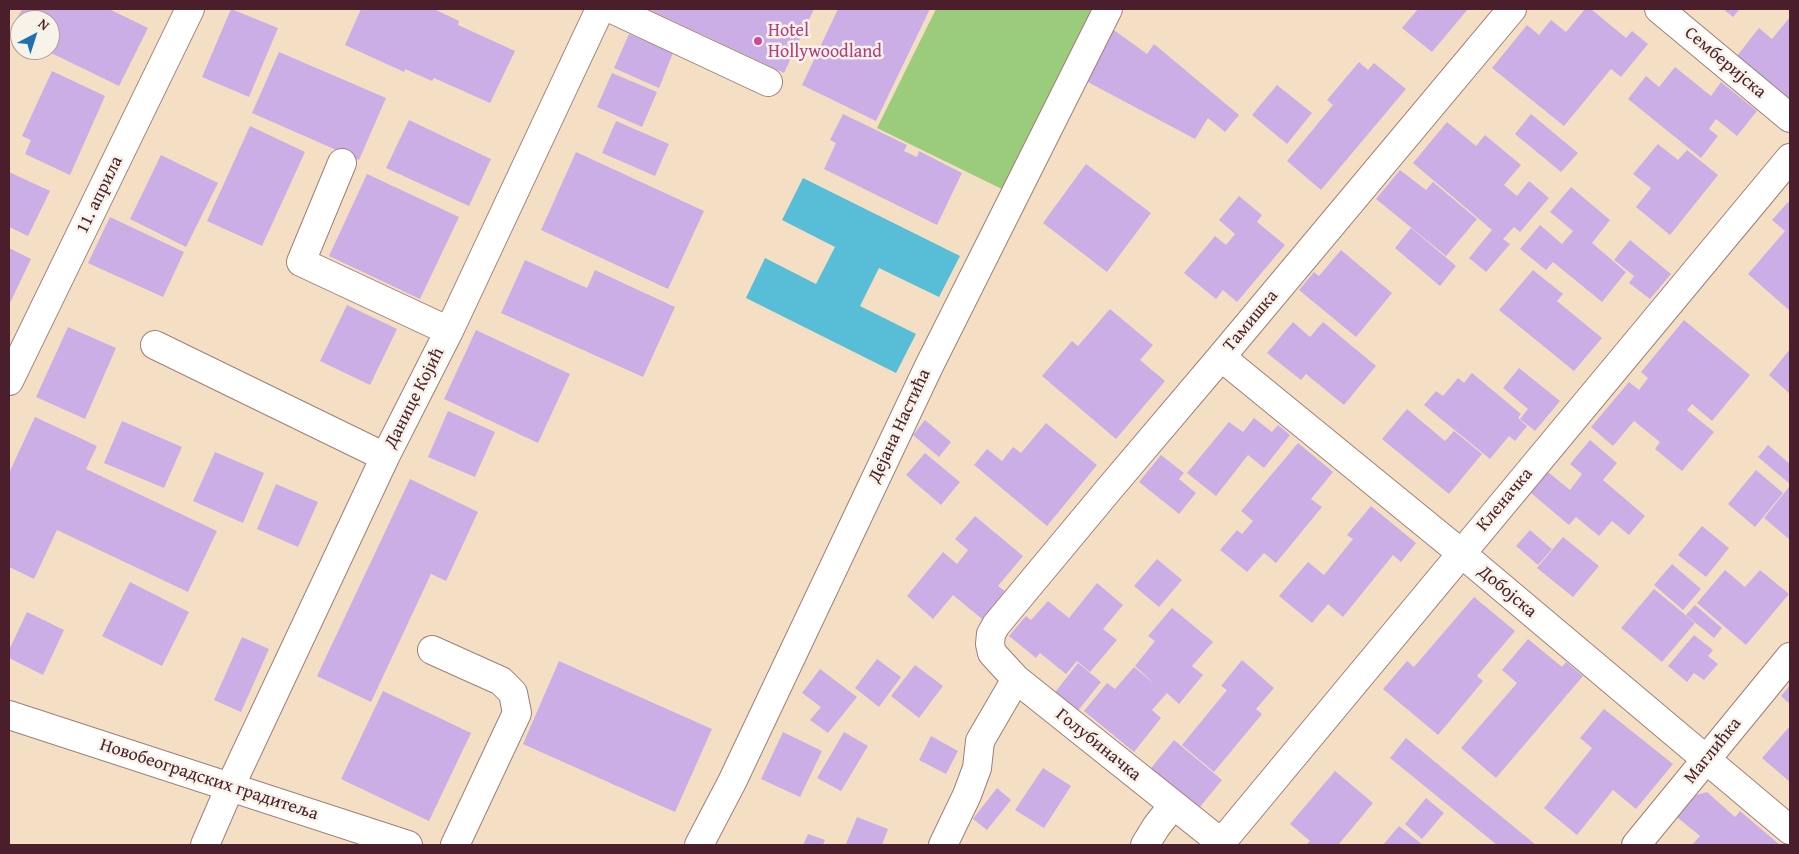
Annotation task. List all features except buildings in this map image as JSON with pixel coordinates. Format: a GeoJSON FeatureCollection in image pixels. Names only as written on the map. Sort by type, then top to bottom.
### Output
{"type":"FeatureCollection","features":[{"type":"Feature","properties":{"kind":"street","name":"11. априла"},"geometry":{"type":"LineString","coordinates":[[9,381],[190,9]]}},
{"type":"Feature","properties":{"kind":"street","name":"Данице Којић"},"geometry":{"type":"LineString","coordinates":[[205,845],[230,787],[385,457],[448,332],[600,9]]}},
{"type":"Feature","properties":{"kind":"street"},"geometry":{"type":"LineString","coordinates":[[612,9],[768,82]]}},
{"type":"Feature","properties":{"kind":"street","name":"Дејана Настића"},"geometry":{"type":"LineString","coordinates":[[699,845],[732,782],[929,366],[1108,9]]}},
{"type":"Feature","properties":{"kind":"street","name":"Тамишка"},"geometry":{"type":"LineString","coordinates":[[991,634],[1007,611],[1512,9]]}},
{"type":"Feature","properties":{"kind":"street","name":"Семберијска"},"geometry":{"type":"LineString","coordinates":[[1659,9],[1790,118]]}},
{"type":"Feature","properties":{"kind":"street","name":"Кленачка"},"geometry":{"type":"LineString","coordinates":[[1222,844],[1790,158]]}},
{"type":"Feature","properties":{"kind":"street"},"geometry":{"type":"LineString","coordinates":[[342,163],[301,262],[448,332]]}},
{"type":"Feature","properties":{"kind":"street"},"geometry":{"type":"LineString","coordinates":[[155,345],[385,457]]}},
{"type":"Feature","properties":{"kind":"street","name":"Добојска"},"geometry":{"type":"LineString","coordinates":[[1221,357],[1461,553],[1790,830]]}},
{"type":"Feature","properties":{"kind":"street","name":"Голубиначка"},"geometry":{"type":"LineString","coordinates":[[991,634],[990,644],[992,653],[1016,679],[1222,844]]}},
{"type":"Feature","properties":{"kind":"street"},"geometry":{"type":"LineString","coordinates":[[432,650],[500,681],[514,693],[517,713],[455,845]]}},
{"type":"Feature","properties":{"kind":"street","name":"Маглићка"},"geometry":{"type":"LineString","coordinates":[[1636,845],[1790,657]]}},
{"type":"Feature","properties":{"kind":"street"},"geometry":{"type":"LineString","coordinates":[[943,845],[967,795],[977,768],[980,741],[1016,679]]}},
{"type":"Feature","properties":{"kind":"street","name":"Новобеоградских градитеља"},"geometry":{"type":"LineString","coordinates":[[10,720],[230,787],[408,845]]}},
{"type":"Feature","properties":{"kind":"street"},"geometry":{"type":"LineString","coordinates":[[1145,845],[1173,805]]}},
{"type":"Feature","properties":{"kind":"green space"},"geometry":{"type":"Polygon","coordinates":[[[936,9],[1097,9],[1008,192],[877,128],[936,9]]]}},
{"type":"Feature","properties":{"kind":"water"},"geometry":{"type":"Polygon","coordinates":[[[803,178],[960,256],[939,297],[879,268],[860,306],[916,334],[896,373],[746,298],[765,258],[816,284],[835,247],[782,220],[803,178]]]}},
{"type":"Feature","properties":{"kind":"place","name":"Hotel Hollywoodland"},"geometry":{"type":"Point","coordinates":[758,41]}}]}
